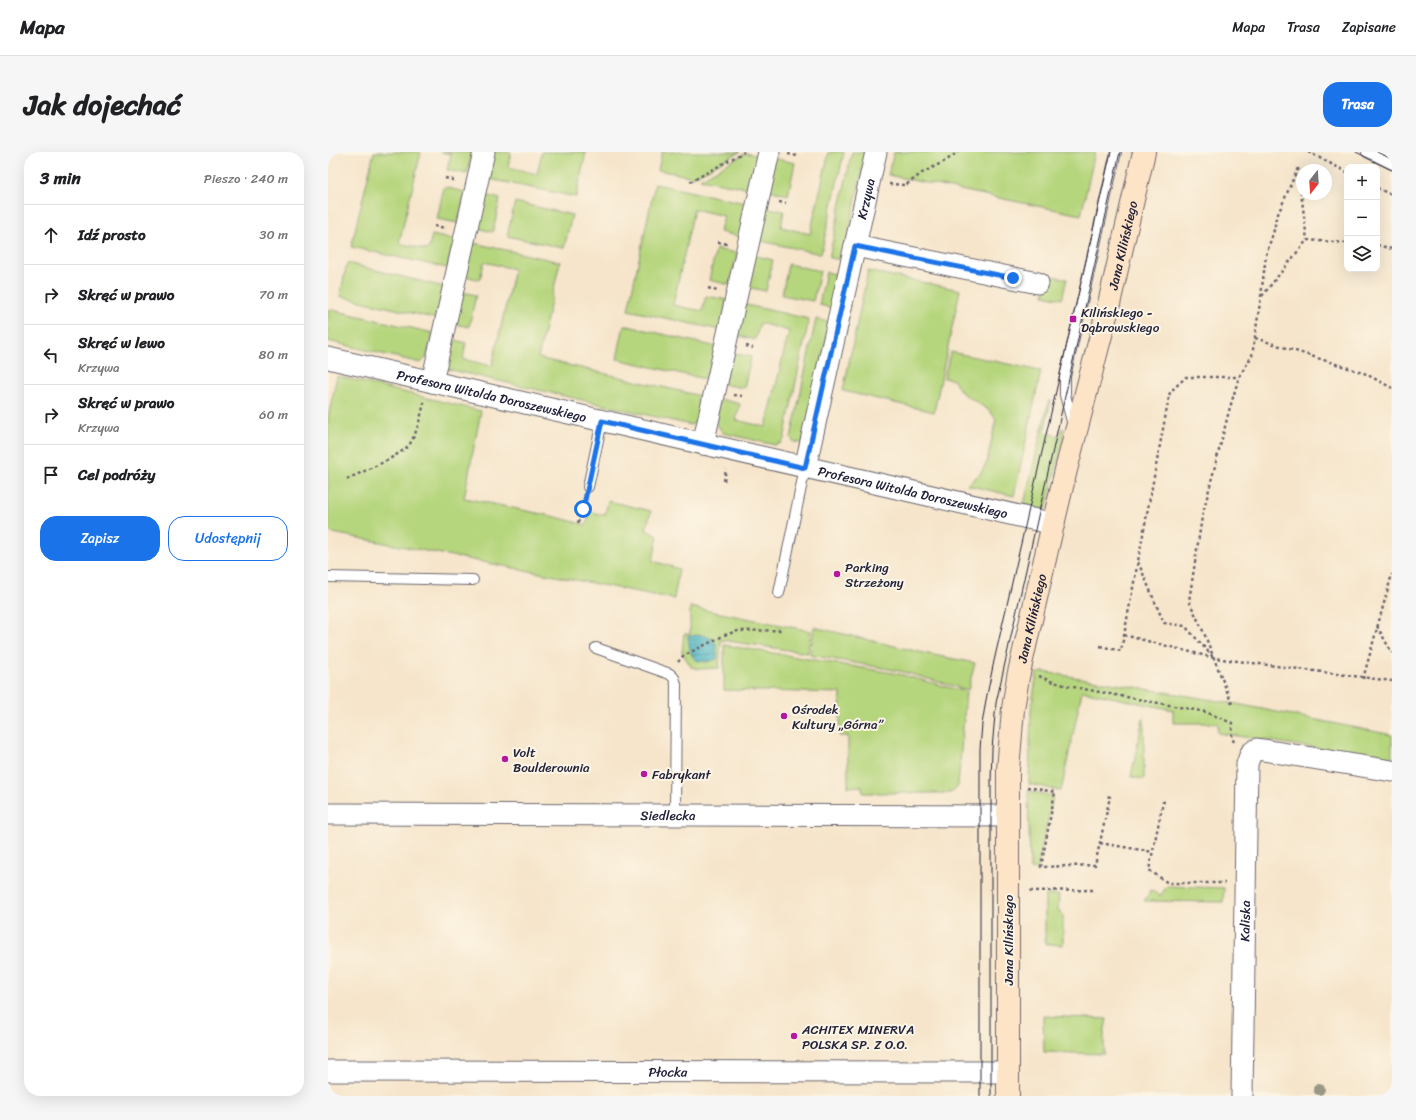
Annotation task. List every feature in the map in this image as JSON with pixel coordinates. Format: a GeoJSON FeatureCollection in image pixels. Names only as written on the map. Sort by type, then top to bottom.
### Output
{"type":"FeatureCollection","features":[{"type":"Feature","properties":{"kind":"street"},"geometry":{"type":"LineString","coordinates":[[429,390],[484,152]]}},
{"type":"Feature","properties":{"kind":"street"},"geometry":{"type":"LineString","coordinates":[[703,444],[769,152]]}},
{"type":"Feature","properties":{"kind":"street","name":"Krzywa"},"geometry":{"type":"LineString","coordinates":[[805,468],[876,152]]}},
{"type":"Feature","properties":{"kind":"street","name":"Jana Kilińskiego"},"geometry":{"type":"LineString","coordinates":[[1008,1096],[1008,770],[1013,709],[1018,677],[1076,433],[1108,308],[1144,152]]}},
{"type":"Feature","properties":{"kind":"street"},"geometry":{"type":"LineString","coordinates":[[855,246],[1038,283]]}},
{"type":"Feature","properties":{"kind":"street","name":"Profesora Witolda Doroszewskiego"},"geometry":{"type":"LineString","coordinates":[[328,358],[429,390],[602,421],[1054,524]]}},
{"type":"Feature","properties":{"kind":"street"},"geometry":{"type":"LineString","coordinates":[[1252,757],[1392,771]]}},
{"type":"Feature","properties":{"kind":"street","name":"Kaliska"},"geometry":{"type":"LineString","coordinates":[[1242,1096],[1252,757]]}},
{"type":"Feature","properties":{"kind":"street","name":"Siedlecka"},"geometry":{"type":"LineString","coordinates":[[328,814],[1008,816]]}},
{"type":"Feature","properties":{"kind":"street","name":"Płocka"},"geometry":{"type":"LineString","coordinates":[[328,1071],[1008,1072]]}},
{"type":"Feature","properties":{"kind":"lane"},"geometry":{"type":"LineString","coordinates":[[1076,433],[1065,395],[1065,377],[1116,152]]}},
{"type":"Feature","properties":{"kind":"lane"},"geometry":{"type":"LineString","coordinates":[[1367,152],[1392,164]]}},
{"type":"Feature","properties":{"kind":"lane"},"geometry":{"type":"LineString","coordinates":[[588,487],[602,421]]}},
{"type":"Feature","properties":{"kind":"lane"},"geometry":{"type":"LineString","coordinates":[[779,593],[805,468]]}},
{"type":"Feature","properties":{"kind":"lane"},"geometry":{"type":"LineString","coordinates":[[328,578],[473,580]]}},
{"type":"Feature","properties":{"kind":"lane"},"geometry":{"type":"LineString","coordinates":[[596,648],[670,674],[674,678],[676,684],[675,815]]}},
{"type":"Feature","properties":{"kind":"path"},"geometry":{"type":"LineString","coordinates":[[690,182],[744,152]]}},
{"type":"Feature","properties":{"kind":"path"},"geometry":{"type":"LineString","coordinates":[[884,183],[906,185],[922,173],[947,160],[958,152]]}},
{"type":"Feature","properties":{"kind":"path"},"geometry":{"type":"LineString","coordinates":[[1308,152],[1344,170]]}},
{"type":"Feature","properties":{"kind":"path"},"geometry":{"type":"LineString","coordinates":[[1232,704],[1189,601],[1202,517],[1228,411],[1239,377],[1252,356],[1256,338],[1266,254],[1275,228],[1275,221],[1298,168],[1307,240],[1262,296]]}},
{"type":"Feature","properties":{"kind":"path"},"geometry":{"type":"LineString","coordinates":[[1380,189],[1392,195]]}},
{"type":"Feature","properties":{"kind":"path"},"geometry":{"type":"LineString","coordinates":[[1307,240],[1344,243]]}},
{"type":"Feature","properties":{"kind":"path"},"geometry":{"type":"LineString","coordinates":[[1380,246],[1392,249]]}},
{"type":"Feature","properties":{"kind":"path"},"geometry":{"type":"LineString","coordinates":[[1256,338],[1364,373],[1392,388]]}},
{"type":"Feature","properties":{"kind":"path"},"geometry":{"type":"LineString","coordinates":[[1100,646],[1121,650],[1170,392],[1186,377],[1239,377]]}},
{"type":"Feature","properties":{"kind":"path"},"geometry":{"type":"LineString","coordinates":[[347,479],[400,453],[411,444],[429,390]]}},
{"type":"Feature","properties":{"kind":"path"},"geometry":{"type":"LineString","coordinates":[[578,524],[588,487]]}},
{"type":"Feature","properties":{"kind":"path"},"geometry":{"type":"LineString","coordinates":[[1138,560],[1164,623],[1185,626],[1214,658]]}},
{"type":"Feature","properties":{"kind":"path"},"geometry":{"type":"LineString","coordinates":[[1363,678],[1392,574]]}},
{"type":"Feature","properties":{"kind":"path"},"geometry":{"type":"LineString","coordinates":[[1377,626],[1392,653]]}},
{"type":"Feature","properties":{"kind":"path"},"geometry":{"type":"LineString","coordinates":[[682,656],[738,630],[783,630]]}},
{"type":"Feature","properties":{"kind":"path"},"geometry":{"type":"LineString","coordinates":[[1124,635],[1214,658],[1392,682]]}},
{"type":"Feature","properties":{"kind":"path"},"geometry":{"type":"LineString","coordinates":[[1033,674],[1068,686],[1206,712],[1222,718],[1232,723],[1232,738],[1252,757]]}},
{"type":"Feature","properties":{"kind":"path"},"geometry":{"type":"LineString","coordinates":[[1024,786],[1056,792],[1041,867],[1095,865],[1110,797],[1107,796]]}},
{"type":"Feature","properties":{"kind":"path"},"geometry":{"type":"LineString","coordinates":[[1165,802],[1163,802],[1149,870],[1168,884],[1228,883]]}},
{"type":"Feature","properties":{"kind":"path"},"geometry":{"type":"LineString","coordinates":[[1100,842],[1153,852]]}},
{"type":"Feature","properties":{"kind":"path"},"geometry":{"type":"LineString","coordinates":[[1030,891],[1093,890]]}},
{"type":"Feature","properties":{"kind":"green space"},"geometry":{"type":"Polygon","coordinates":[[[374,152],[421,152],[399,243],[428,250],[432,235],[454,240],[447,268],[351,247],[374,152]]]}},
{"type":"Feature","properties":{"kind":"green space"},"geometry":{"type":"Polygon","coordinates":[[[441,152],[472,152],[467,174],[447,170],[451,154],[441,152]]]}},
{"type":"Feature","properties":{"kind":"green space"},"geometry":{"type":"Polygon","coordinates":[[[490,152],[511,152],[508,167],[537,174],[542,152],[586,152],[576,197],[484,178],[490,152]]]}},
{"type":"Feature","properties":{"kind":"green space"},"geometry":{"type":"Polygon","coordinates":[[[662,152],[740,152],[693,177],[658,170],[662,152]]]}},
{"type":"Feature","properties":{"kind":"green space"},"geometry":{"type":"Polygon","coordinates":[[[829,152],[844,152],[821,254],[756,240],[763,207],[784,211],[781,227],[810,234],[829,152]]]}},
{"type":"Feature","properties":{"kind":"green space"},"geometry":{"type":"Polygon","coordinates":[[[852,152],[866,152],[843,260],[829,258],[852,152]]]}},
{"type":"Feature","properties":{"kind":"green space"},"geometry":{"type":"Polygon","coordinates":[[[894,152],[1095,152],[1081,215],[888,175],[894,152]]]}},
{"type":"Feature","properties":{"kind":"green space"},"geometry":{"type":"Polygon","coordinates":[[[746,153],[760,156],[752,189],[700,179],[746,153]]]}},
{"type":"Feature","properties":{"kind":"green space"},"geometry":{"type":"Polygon","coordinates":[[[773,158],[795,163],[788,195],[765,189],[773,158]]]}},
{"type":"Feature","properties":{"kind":"green space"},"geometry":{"type":"Polygon","coordinates":[[[655,184],[750,204],[742,237],[720,232],[724,216],[694,209],[673,305],[702,311],[706,296],[727,300],[720,330],[628,310],[655,184]]]}},
{"type":"Feature","properties":{"kind":"green space"},"geometry":{"type":"Polygon","coordinates":[[[444,187],[465,192],[458,223],[437,219],[444,187]]]}},
{"type":"Feature","properties":{"kind":"green space"},"geometry":{"type":"Polygon","coordinates":[[[481,194],[500,199],[493,232],[473,227],[481,194]]]}},
{"type":"Feature","properties":{"kind":"green space"},"geometry":{"type":"Polygon","coordinates":[[[515,202],[572,215],[564,248],[507,236],[515,202]]]}},
{"type":"Feature","properties":{"kind":"green space"},"geometry":{"type":"Polygon","coordinates":[[[469,242],[560,262],[538,358],[705,397],[699,421],[691,425],[447,369],[444,362],[449,338],[466,343],[463,359],[492,366],[514,269],[484,262],[480,280],[462,275],[469,242]]]}},
{"type":"Feature","properties":{"kind":"green space"},"geometry":{"type":"Polygon","coordinates":[[[716,249],[737,253],[730,285],[709,280],[716,249]]]}},
{"type":"Feature","properties":{"kind":"green space"},"geometry":{"type":"Polygon","coordinates":[[[753,255],[773,260],[766,291],[746,287],[753,255]]]}},
{"type":"Feature","properties":{"kind":"green space"},"geometry":{"type":"Polygon","coordinates":[[[347,263],[444,287],[437,319],[340,296],[347,263]]]}},
{"type":"Feature","properties":{"kind":"green space"},"geometry":{"type":"Polygon","coordinates":[[[788,264],[820,271],[813,301],[782,295],[788,264]]]}},
{"type":"Feature","properties":{"kind":"green space"},"geometry":{"type":"Polygon","coordinates":[[[868,271],[960,290],[934,412],[843,391],[868,271]]]}},
{"type":"Feature","properties":{"kind":"green space"},"geometry":{"type":"Polygon","coordinates":[[[826,272],[840,275],[833,308],[819,305],[826,272]]]}},
{"type":"Feature","properties":{"kind":"green space"},"geometry":{"type":"Polygon","coordinates":[[[1048,275],[1067,279],[1062,299],[1044,295],[1048,275]]]}},
{"type":"Feature","properties":{"kind":"green space"},"geometry":{"type":"Polygon","coordinates":[[[458,291],[476,295],[469,327],[451,323],[458,291]]]}},
{"type":"Feature","properties":{"kind":"green space"},"geometry":{"type":"Polygon","coordinates":[[[742,304],[809,319],[784,439],[781,443],[775,445],[723,433],[716,423],[720,399],[740,404],[736,420],[766,427],[789,331],[760,323],[755,340],[735,335],[742,304]]]}},
{"type":"Feature","properties":{"kind":"green space"},"geometry":{"type":"Polygon","coordinates":[[[328,309],[433,333],[426,358],[421,363],[328,341],[328,309]]]}},
{"type":"Feature","properties":{"kind":"green space"},"geometry":{"type":"Polygon","coordinates":[[[816,319],[830,322],[803,443],[794,442],[791,438],[816,319]]]}},
{"type":"Feature","properties":{"kind":"green space"},"geometry":{"type":"Polygon","coordinates":[[[624,325],[717,347],[709,380],[617,359],[624,325]]]}},
{"type":"Feature","properties":{"kind":"green space"},"geometry":{"type":"Polygon","coordinates":[[[730,352],[751,357],[744,388],[723,384],[730,352]]]}},
{"type":"Feature","properties":{"kind":"green space"},"geometry":{"type":"Polygon","coordinates":[[[951,352],[1041,371],[1014,496],[967,485],[980,474],[987,462],[996,419],[990,411],[961,392],[954,380],[944,378],[951,352]]]}},
{"type":"Feature","properties":{"kind":"green space"},"geometry":{"type":"Polygon","coordinates":[[[337,376],[481,411],[464,498],[556,517],[586,525],[590,512],[605,515],[608,501],[651,511],[646,530],[658,536],[653,561],[679,569],[674,599],[328,532],[328,418],[337,376]]]}},
{"type":"Feature","properties":{"kind":"green space"},"geometry":{"type":"Polygon","coordinates":[[[1049,400],[1051,401],[1044,432],[1059,436],[1062,428],[1064,429],[1062,445],[1046,509],[1041,511],[1023,508],[1049,400]]]}},
{"type":"Feature","properties":{"kind":"green space"},"geometry":{"type":"Polygon","coordinates":[[[690,607],[811,631],[808,653],[721,640],[719,668],[699,669],[691,667],[682,652],[684,634],[690,634],[690,607]],[[701,635],[688,637],[692,656],[698,661],[709,662],[701,635]]]}},
{"type":"Feature","properties":{"kind":"green space"},"geometry":{"type":"Polygon","coordinates":[[[814,627],[928,654],[975,663],[968,690],[900,671],[810,655],[814,627]]]}},
{"type":"Feature","properties":{"kind":"green space"},"geometry":{"type":"Polygon","coordinates":[[[724,645],[899,674],[966,692],[958,786],[950,793],[863,793],[862,786],[848,787],[848,736],[839,736],[841,693],[724,690],[724,645]]]}},
{"type":"Feature","properties":{"kind":"green space"},"geometry":{"type":"Polygon","coordinates":[[[1044,672],[1237,704],[1392,735],[1392,760],[1218,733],[1218,723],[1173,723],[1173,710],[1082,691],[1061,791],[1029,784],[1031,709],[1037,673],[1044,672]]]}},
{"type":"Feature","properties":{"kind":"green space"},"geometry":{"type":"Polygon","coordinates":[[[1144,718],[1144,779],[1131,777],[1144,718]]]}},
{"type":"Feature","properties":{"kind":"green space"},"geometry":{"type":"Polygon","coordinates":[[[1028,791],[1053,796],[1037,870],[1030,869],[1028,791]]]}},
{"type":"Feature","properties":{"kind":"green space"},"geometry":{"type":"Polygon","coordinates":[[[1167,886],[1224,888],[1223,902],[1144,901],[1151,890],[1160,896],[1167,886]]]}},
{"type":"Feature","properties":{"kind":"green space"},"geometry":{"type":"Polygon","coordinates":[[[1045,895],[1059,895],[1058,910],[1063,916],[1063,945],[1045,944],[1045,895]]]}},
{"type":"Feature","properties":{"kind":"green space"},"geometry":{"type":"Polygon","coordinates":[[[1043,1016],[1107,1019],[1104,1033],[1104,1054],[1044,1052],[1043,1016]]]}},
{"type":"Feature","properties":{"kind":"water"},"geometry":{"type":"Polygon","coordinates":[[[701,635],[710,638],[715,642],[717,659],[703,662],[698,661],[692,655],[688,636],[701,635]]]}},
{"type":"Feature","properties":{"kind":"tram line"},"geometry":{"type":"LineString","coordinates":[[980,1096],[980,749],[982,724],[994,661],[1111,152]]}},
{"type":"Feature","properties":{"kind":"tram line"},"geometry":{"type":"LineString","coordinates":[[991,1096],[991,781],[996,703],[1120,152]]}},
{"type":"Feature","properties":{"kind":"tram line"},"geometry":{"type":"LineString","coordinates":[[1356,152],[1392,170]]}},
{"type":"Feature","properties":{"kind":"tram line"},"geometry":{"type":"LineString","coordinates":[[1377,152],[1392,159]]}},
{"type":"Feature","properties":{"kind":"place","name":"Kilińskiego - Dąbrowskiego"},"geometry":{"type":"Point","coordinates":[1073,319]}},
{"type":"Feature","properties":{"kind":"place","name":"Parking Strzeżony"},"geometry":{"type":"Point","coordinates":[837,574]}},
{"type":"Feature","properties":{"kind":"place","name":"Ośrodek Kultury „Górna”"},"geometry":{"type":"Point","coordinates":[784,716]}},
{"type":"Feature","properties":{"kind":"place","name":"Volt Boulderownia"},"geometry":{"type":"Point","coordinates":[505,759]}},
{"type":"Feature","properties":{"kind":"place","name":"Fabrykant"},"geometry":{"type":"Point","coordinates":[644,774]}},
{"type":"Feature","properties":{"kind":"place","name":"ACHITEX MINERVA POLSKA SP. Z O.O."},"geometry":{"type":"Point","coordinates":[794,1036]}},
{"type":"Feature","properties":{"kind":"route"},"geometry":{"type":"LineString","coordinates":[[583,509],[602,421],[805,468],[855,246],[1013,278]]}}]}
